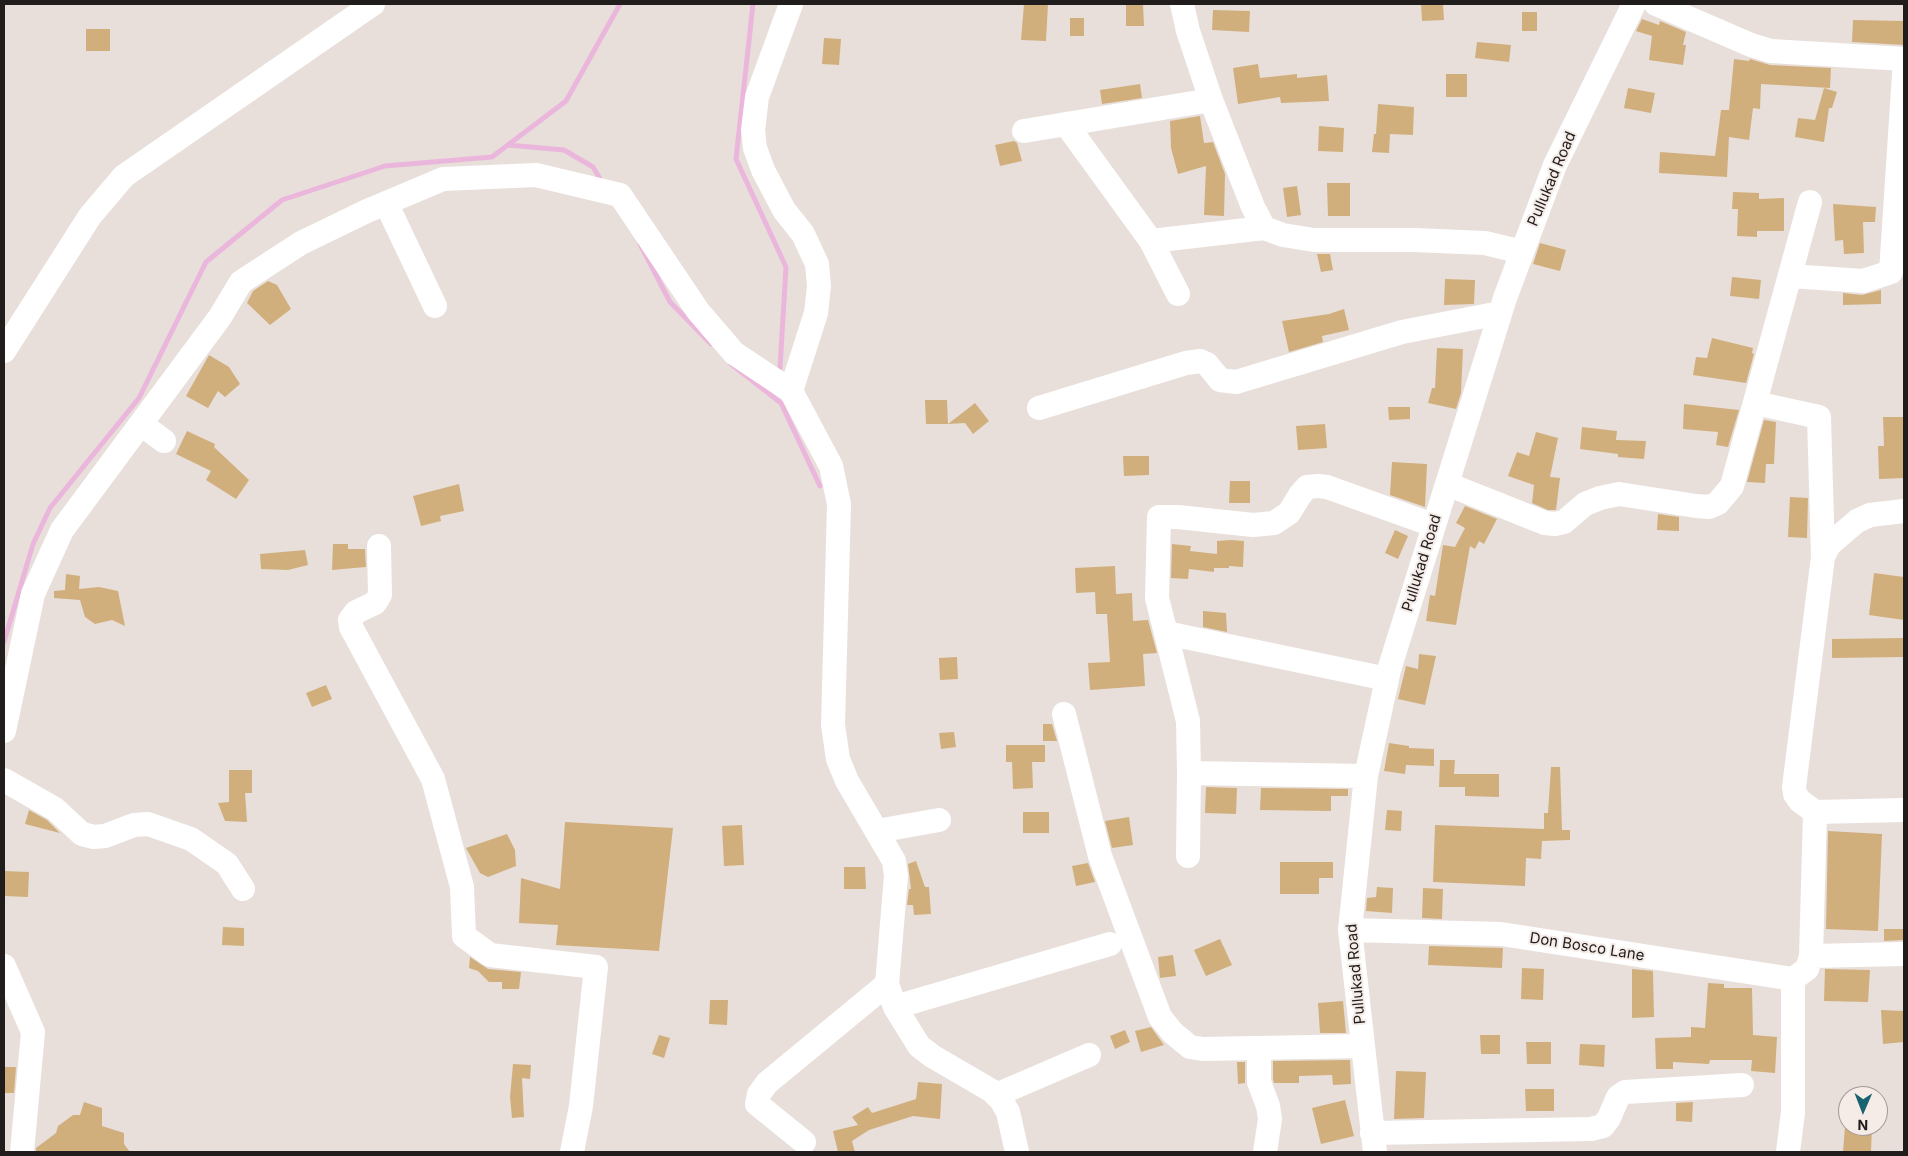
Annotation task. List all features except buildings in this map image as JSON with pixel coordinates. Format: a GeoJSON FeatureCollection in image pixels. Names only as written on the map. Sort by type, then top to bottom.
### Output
{"type":"FeatureCollection","features":[{"type":"Feature","properties":{"kind":"street"},"geometry":{"type":"LineString","coordinates":[[4,351],[90,216],[124,176],[373,4]]}},
{"type":"Feature","properties":{"kind":"street"},"geometry":{"type":"LineString","coordinates":[[791,4],[757,97],[753,130],[755,148],[763,170],[784,210],[803,234],[817,264],[819,286],[816,313],[791,391]]}},
{"type":"Feature","properties":{"kind":"street"},"geometry":{"type":"LineString","coordinates":[[1182,4],[1188,31],[1211,100],[1253,207],[1264,228]]}},
{"type":"Feature","properties":{"kind":"street","name":"Pullukad Road"},"geometry":{"type":"LineString","coordinates":[[1374,1143],[1350,930],[1356,856],[1366,776],[1387,679],[1500,313],[1522,252],[1555,165],[1634,4]]}},
{"type":"Feature","properties":{"kind":"street"},"geometry":{"type":"LineString","coordinates":[[1656,4],[1751,45],[1770,51],[1904,60]]}},
{"type":"Feature","properties":{"kind":"street"},"geometry":{"type":"LineString","coordinates":[[1790,276],[1863,281],[1891,272],[1904,74]]}},
{"type":"Feature","properties":{"kind":"street"},"geometry":{"type":"LineString","coordinates":[[1024,131],[1211,100]]}},
{"type":"Feature","properties":{"kind":"street"},"geometry":{"type":"LineString","coordinates":[[1066,124],[1151,240],[1178,294]]}},
{"type":"Feature","properties":{"kind":"street"},"geometry":{"type":"LineString","coordinates":[[4,731],[32,594],[62,530],[220,317],[241,282],[301,243],[386,203],[443,179],[536,174],[620,195],[682,289],[734,353],[791,391],[831,466],[837,486],[839,504],[833,725],[838,759],[844,774],[894,861],[896,876],[887,984],[895,1007],[919,1046],[932,1056],[996,1094],[1008,1112],[1017,1152]]}},
{"type":"Feature","properties":{"kind":"street"},"geometry":{"type":"LineString","coordinates":[[1446,484],[1545,524],[1564,522],[1585,504],[1600,498],[1619,494],[1709,507],[1718,503],[1732,486],[1810,202]]}},
{"type":"Feature","properties":{"kind":"street"},"geometry":{"type":"LineString","coordinates":[[386,203],[435,306]]}},
{"type":"Feature","properties":{"kind":"street"},"geometry":{"type":"LineString","coordinates":[[1151,240],[1264,228],[1283,235],[1314,240],[1414,240],[1485,243],[1522,252]]}},
{"type":"Feature","properties":{"kind":"street"},"geometry":{"type":"LineString","coordinates":[[1039,408],[1186,363],[1200,361],[1207,364],[1220,380],[1236,382],[1402,332],[1500,313]]}},
{"type":"Feature","properties":{"kind":"street"},"geometry":{"type":"LineString","coordinates":[[1755,403],[1819,417],[1823,557],[1794,787],[1795,794],[1800,801],[1816,812],[1904,810]]}},
{"type":"Feature","properties":{"kind":"street"},"geometry":{"type":"LineString","coordinates":[[141,424],[164,441]]}},
{"type":"Feature","properties":{"kind":"street"},"geometry":{"type":"LineString","coordinates":[[1188,856],[1188,721],[1157,598],[1159,517],[1178,517],[1253,525],[1274,523],[1289,512],[1307,488],[1318,486],[1327,487],[1433,525]]}},
{"type":"Feature","properties":{"kind":"street"},"geometry":{"type":"LineString","coordinates":[[1823,557],[1829,545],[1857,520],[1870,515],[1904,511]]}},
{"type":"Feature","properties":{"kind":"street"},"geometry":{"type":"LineString","coordinates":[[379,546],[380,595],[374,603],[356,612],[350,620],[351,627],[433,779],[462,887],[464,936],[490,955],[596,967],[581,1106],[572,1152]]}},
{"type":"Feature","properties":{"kind":"street"},"geometry":{"type":"LineString","coordinates":[[1166,633],[1387,679]]}},
{"type":"Feature","properties":{"kind":"street"},"geometry":{"type":"LineString","coordinates":[[1064,714],[1100,856],[1160,1016],[1173,1033],[1190,1047],[1204,1049],[1363,1046]]}},
{"type":"Feature","properties":{"kind":"street"},"geometry":{"type":"LineString","coordinates":[[1189,772],[1366,776]]}},
{"type":"Feature","properties":{"kind":"street"},"geometry":{"type":"LineString","coordinates":[[4,780],[54,808],[82,834],[94,837],[105,836],[134,825],[148,824],[191,839],[227,864],[243,889]]}},
{"type":"Feature","properties":{"kind":"street"},"geometry":{"type":"LineString","coordinates":[[1788,1152],[1793,1112],[1793,979],[1806,968],[1811,956],[1816,812]]}},
{"type":"Feature","properties":{"kind":"street"},"geometry":{"type":"LineString","coordinates":[[877,831],[939,820]]}},
{"type":"Feature","properties":{"kind":"street","name":"Don Bosco Lane"},"geometry":{"type":"LineString","coordinates":[[1350,930],[1502,934],[1793,979]]}},
{"type":"Feature","properties":{"kind":"street"},"geometry":{"type":"LineString","coordinates":[[895,1007],[1110,944]]}},
{"type":"Feature","properties":{"kind":"street"},"geometry":{"type":"LineString","coordinates":[[1811,956],[1904,954]]}},
{"type":"Feature","properties":{"kind":"street"},"geometry":{"type":"LineString","coordinates":[[4,966],[33,1032],[22,1152]]}},
{"type":"Feature","properties":{"kind":"street"},"geometry":{"type":"LineString","coordinates":[[804,1142],[757,1104],[759,1094],[767,1083],[887,984]]}},
{"type":"Feature","properties":{"kind":"street"},"geometry":{"type":"LineString","coordinates":[[1259,1048],[1259,1082],[1268,1106],[1270,1119],[1264,1152]]}},
{"type":"Feature","properties":{"kind":"street"},"geometry":{"type":"LineString","coordinates":[[996,1094],[1089,1055]]}},
{"type":"Feature","properties":{"kind":"street"},"geometry":{"type":"LineString","coordinates":[[1374,1143],[1591,1129],[1603,1126],[1609,1118],[1618,1096],[1625,1092],[1742,1085]]}},
{"type":"Feature","properties":{"kind":"waterway"},"geometry":{"type":"LineString","coordinates":[[4,642],[33,544],[50,508],[139,398],[206,262],[282,200],[385,166],[492,157],[566,101],[620,4]]}},
{"type":"Feature","properties":{"kind":"waterway"},"geometry":{"type":"LineString","coordinates":[[753,4],[736,159],[786,267],[780,368]]}},
{"type":"Feature","properties":{"kind":"waterway"},"geometry":{"type":"LineString","coordinates":[[508,145],[564,150],[593,167],[603,184]]}},
{"type":"Feature","properties":{"kind":"waterway"},"geometry":{"type":"LineString","coordinates":[[640,244],[670,302],[711,344]]}},
{"type":"Feature","properties":{"kind":"waterway"},"geometry":{"type":"LineString","coordinates":[[731,364],[781,403],[820,486]]}}]}
